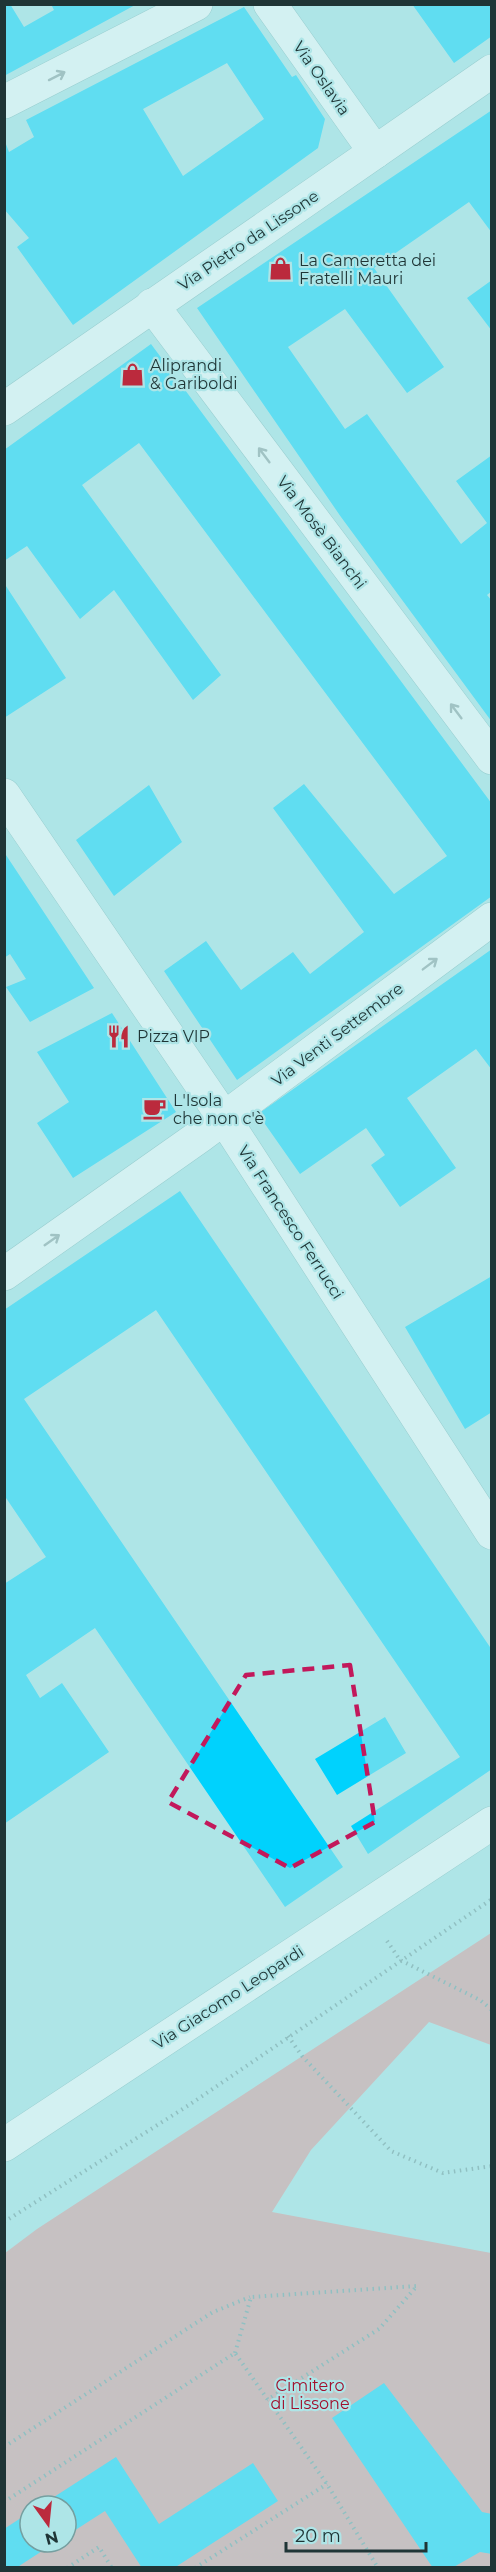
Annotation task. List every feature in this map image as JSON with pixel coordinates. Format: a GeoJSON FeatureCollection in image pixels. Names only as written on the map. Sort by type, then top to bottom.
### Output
{"type":"FeatureCollection","features":[{"type":"Feature","properties":{"kind":"street"},"geometry":{"type":"LineString","coordinates":[[4,102],[196,4]]}},
{"type":"Feature","properties":{"kind":"street","name":"Via Oslavia"},"geometry":{"type":"LineString","coordinates":[[270,4],[375,152]]}},
{"type":"Feature","properties":{"kind":"street","name":"Via Pietro da Lissone"},"geometry":{"type":"LineString","coordinates":[[4,409],[492,71]]}},
{"type":"Feature","properties":{"kind":"street","name":"Via Mosè Bianchi"},"geometry":{"type":"LineString","coordinates":[[152,305],[492,758]]}},
{"type":"Feature","properties":{"kind":"street","name":"Via Francesco Ferrucci"},"geometry":{"type":"LineString","coordinates":[[4,795],[224,1118],[492,1533]]}},
{"type":"Feature","properties":{"kind":"street","name":"Via Venti Settembre"},"geometry":{"type":"LineString","coordinates":[[4,1274],[224,1118],[492,919]]}},
{"type":"Feature","properties":{"kind":"street","name":"Via Giacomo Leopardi"},"geometry":{"type":"LineString","coordinates":[[4,2145],[492,1823]]}},
{"type":"Feature","properties":{"kind":"street","name":"Via Giacomo Leopardi"},"geometry":{"type":"LineString","coordinates":[[452,1849],[492,1843]]}},
{"type":"Feature","properties":{"kind":"path"},"geometry":{"type":"LineString","coordinates":[[4,2222],[189,2105],[492,1899]]}},
{"type":"Feature","properties":{"kind":"path"},"geometry":{"type":"LineString","coordinates":[[364,1909],[400,1960],[480,2000],[492,2010]]}},
{"type":"Feature","properties":{"kind":"path"},"geometry":{"type":"LineString","coordinates":[[288,2036],[302,2056],[391,2151],[443,2173],[492,2166]]}},
{"type":"Feature","properties":{"kind":"path"},"geometry":{"type":"LineString","coordinates":[[4,2447],[213,2312],[251,2297],[417,2286],[379,2329],[267,2400]]}},
{"type":"Feature","properties":{"kind":"path"},"geometry":{"type":"LineString","coordinates":[[4,2502],[235,2353],[251,2297]]}},
{"type":"Feature","properties":{"kind":"path"},"geometry":{"type":"LineString","coordinates":[[235,2353],[327,2484],[378,2568]]}},
{"type":"Feature","properties":{"kind":"path"},"geometry":{"type":"LineString","coordinates":[[195,2568],[327,2484]]}},
{"type":"Feature","properties":{"kind":"path"},"geometry":{"type":"LineString","coordinates":[[67,2568],[99,2547],[112,2568]]}},
{"type":"Feature","properties":{"kind":"highlighted area"},"geometry":{"type":"Polygon","coordinates":[[[350,1665],[375,1822],[290,1868],[168,1802],[246,1675],[350,1665]]]}},
{"type":"Feature","properties":{"kind":"green space","name":"Cimitero di Lissone"},"geometry":{"type":"Polygon","coordinates":[[[491,1933],[491,2045],[429,2022],[311,2150],[272,2212],[491,2253],[491,2567],[5,2568],[5,2253],[37,2229],[491,1933]]]}},
{"type":"Feature","properties":{"kind":"building"},"geometry":{"type":"Polygon","coordinates":[[[4,4],[10,4],[24,27],[54,10],[51,4],[137,4],[4,76],[4,4]]]}},
{"type":"Feature","properties":{"kind":"building"},"geometry":{"type":"Polygon","coordinates":[[[412,4],[492,4],[492,36],[454,63],[412,4]]]}},
{"type":"Feature","properties":{"kind":"building"},"geometry":{"type":"Polygon","coordinates":[[[244,7],[292,77],[296,75],[325,119],[318,148],[73,325],[17,247],[29,238],[4,209],[4,139],[9,152],[34,137],[26,120],[244,7]],[[227,63],[143,109],[183,176],[264,119],[227,63]]]}},
{"type":"Feature","properties":{"kind":"building"},"geometry":{"type":"Polygon","coordinates":[[[492,110],[492,233],[469,202],[374,268],[444,367],[407,393],[345,309],[288,347],[345,429],[367,414],[461,544],[487,523],[456,481],[492,455],[492,591],[487,595],[492,601],[492,722],[341,517],[197,308],[492,110]]]}},
{"type":"Feature","properties":{"kind":"building"},"geometry":{"type":"Polygon","coordinates":[[[492,280],[492,331],[467,298],[492,280]]]}},
{"type":"Feature","properties":{"kind":"building"},"geometry":{"type":"Polygon","coordinates":[[[151,344],[492,804],[492,896],[237,1080],[164,971],[206,941],[241,990],[293,952],[310,974],[364,932],[273,808],[304,784],[394,894],[447,856],[139,443],[82,485],[221,675],[193,700],[114,590],[80,619],[27,546],[4,561],[4,450],[151,344]]]}},
{"type":"Feature","properties":{"kind":"building"},"geometry":{"type":"Polygon","coordinates":[[[4,583],[66,678],[4,718],[4,583]]]}},
{"type":"Feature","properties":{"kind":"building"},"geometry":{"type":"Polygon","coordinates":[[[149,785],[182,842],[114,896],[76,840],[149,785]]]}},
{"type":"Feature","properties":{"kind":"building"},"geometry":{"type":"Polygon","coordinates":[[[4,852],[94,988],[30,1022],[6,987],[26,979],[10,954],[4,958],[4,852]]]}},
{"type":"Feature","properties":{"kind":"building"},"geometry":{"type":"Polygon","coordinates":[[[492,949],[492,1070],[476,1049],[407,1098],[456,1168],[400,1207],[371,1165],[385,1155],[366,1128],[300,1174],[258,1114],[492,949]]]}},
{"type":"Feature","properties":{"kind":"building"},"geometry":{"type":"Polygon","coordinates":[[[112,1013],[176,1112],[73,1178],[37,1123],[69,1102],[37,1052],[112,1013]]]}},
{"type":"Feature","properties":{"kind":"building"},"geometry":{"type":"Polygon","coordinates":[[[180,1191],[492,1650],[492,1769],[368,1854],[351,1826],[460,1757],[156,1310],[24,1399],[343,1867],[285,1907],[95,1628],[26,1675],[40,1698],[62,1683],[109,1752],[4,1824],[4,1584],[46,1557],[4,1495],[4,1310],[180,1191]]]}},
{"type":"Feature","properties":{"kind":"building"},"geometry":{"type":"Polygon","coordinates":[[[492,1276],[492,1412],[465,1429],[405,1327],[492,1276]]]}},
{"type":"Feature","properties":{"kind":"building"},"geometry":{"type":"Polygon","coordinates":[[[385,1717],[406,1753],[337,1795],[315,1759],[385,1717]]]}},
{"type":"Feature","properties":{"kind":"building"},"geometry":{"type":"Polygon","coordinates":[[[384,2383],[482,2512],[492,2514],[492,2554],[480,2552],[452,2568],[433,2568],[332,2418],[384,2383]]]}},
{"type":"Feature","properties":{"kind":"building"},"geometry":{"type":"Polygon","coordinates":[[[116,2457],[159,2524],[253,2463],[278,2501],[174,2568],[142,2568],[105,2511],[78,2528],[78,2494],[59,2494],[116,2457]]]}},
{"type":"Feature","properties":{"kind":"building"},"geometry":{"type":"Polygon","coordinates":[[[18,2520],[18,2554],[38,2554],[16,2568],[4,2568],[4,2529],[18,2520]]]}},
{"type":"Feature","properties":{"kind":"place","name":"La Cameretta dei Fratelli Mauri"},"geometry":{"type":"Point","coordinates":[281,269]}},
{"type":"Feature","properties":{"kind":"place","name":"Aliprandi & Gariboldi"},"geometry":{"type":"Point","coordinates":[132,374]}},
{"type":"Feature","properties":{"kind":"place","name":"Pizza VIP"},"geometry":{"type":"Point","coordinates":[119,1036]}},
{"type":"Feature","properties":{"kind":"place","name":"L'Isola che non c'è"},"geometry":{"type":"Point","coordinates":[155,1109]}}]}
